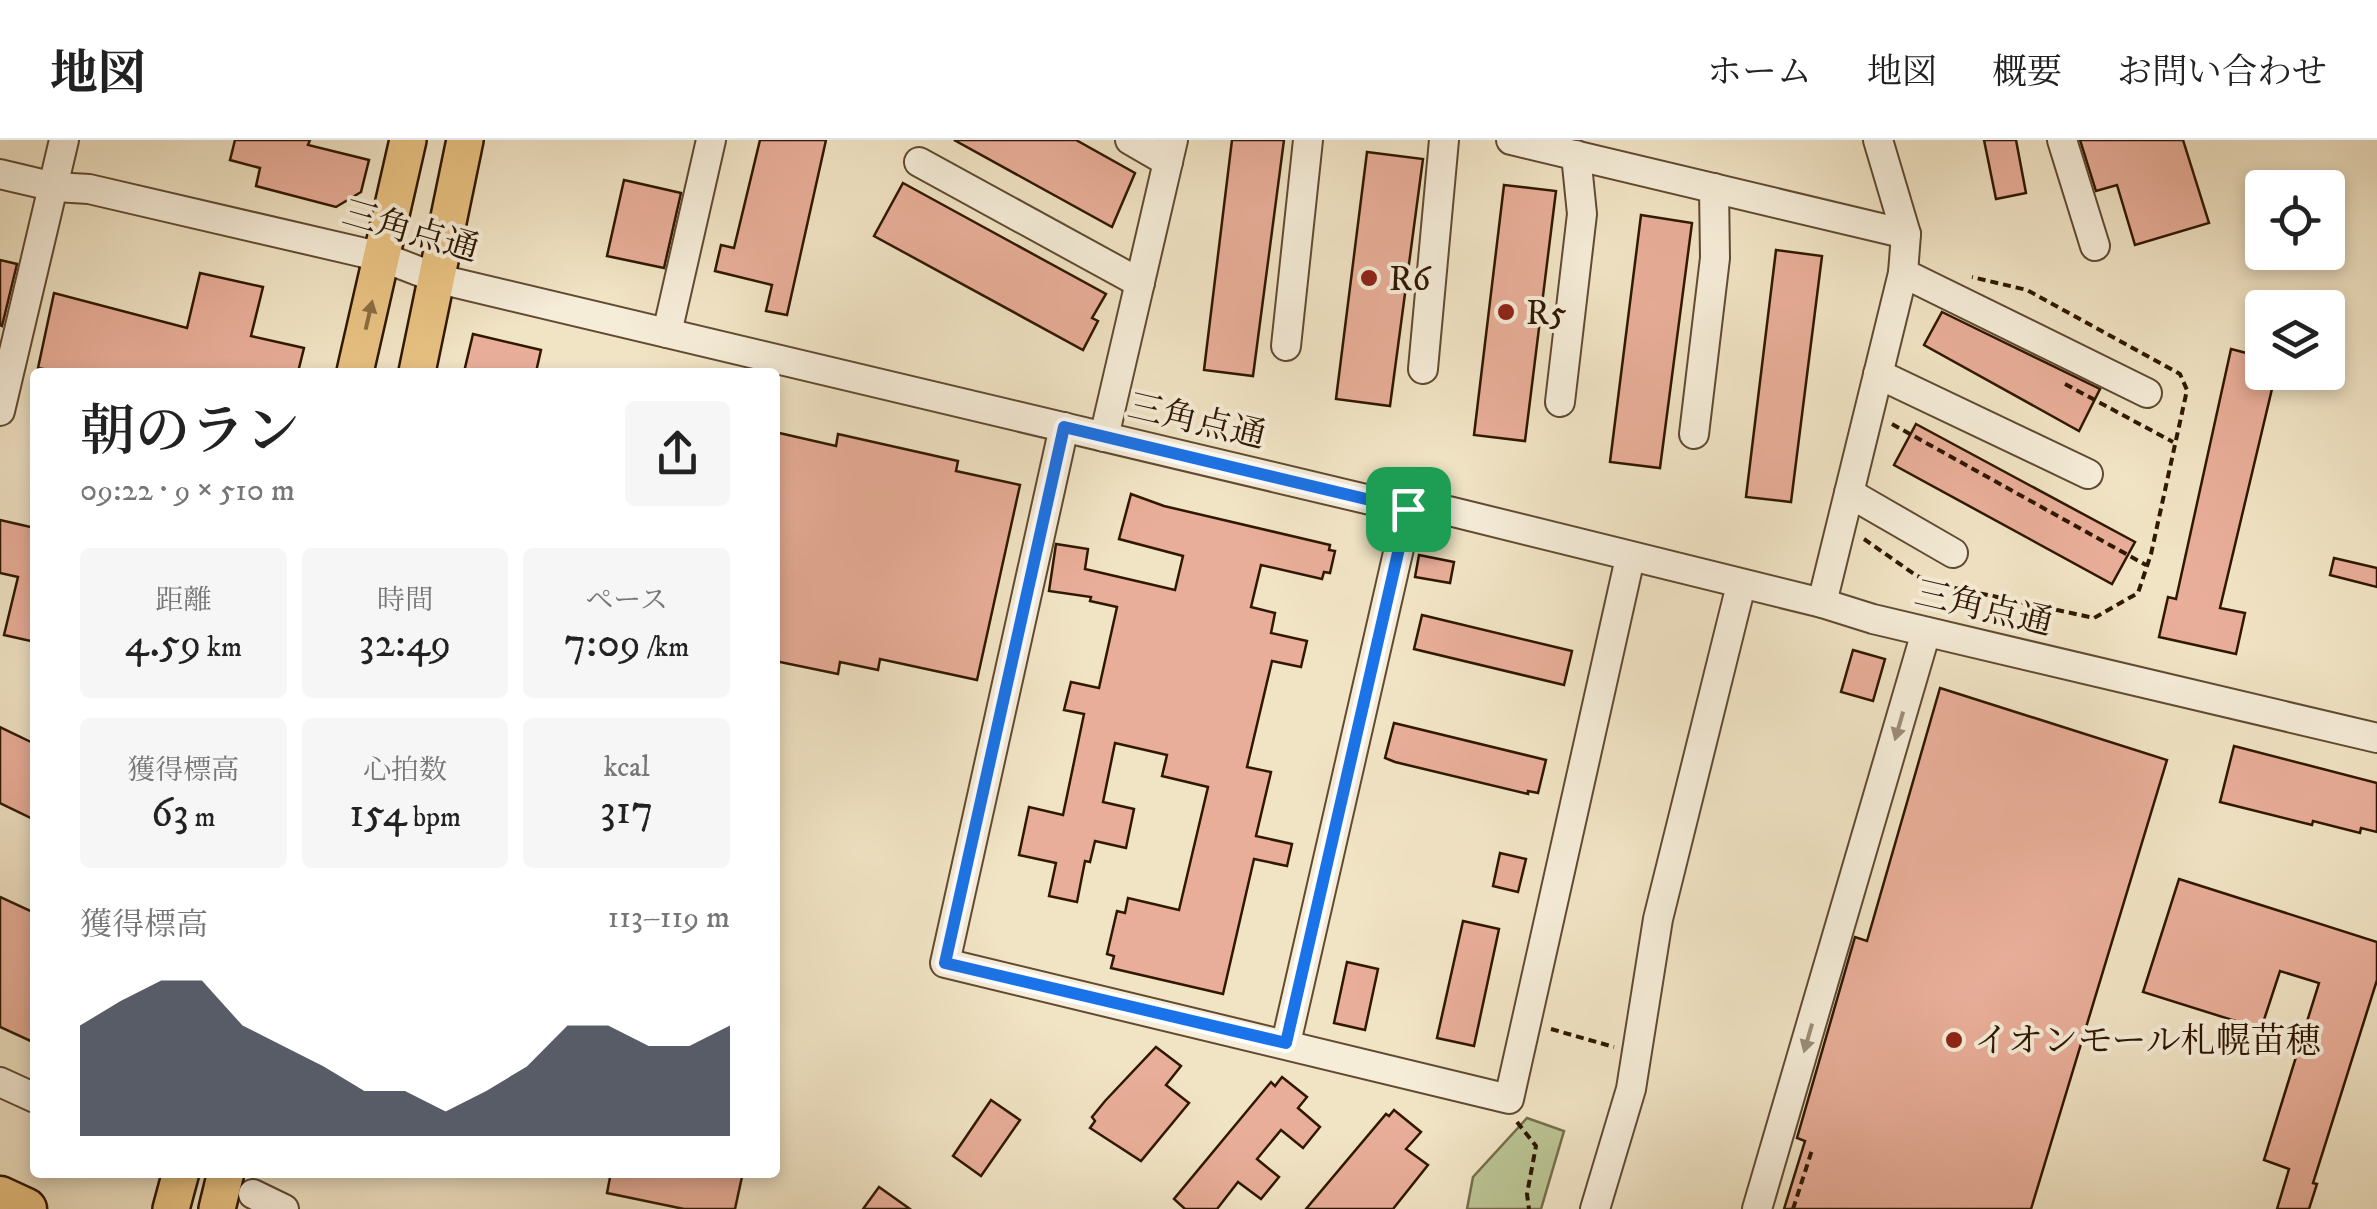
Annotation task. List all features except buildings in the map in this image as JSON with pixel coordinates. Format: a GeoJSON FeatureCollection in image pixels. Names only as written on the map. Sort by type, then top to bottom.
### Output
{"type":"FeatureCollection","features":[{"type":"Feature","properties":{"kind":"highway"},"geometry":{"type":"LineString","coordinates":[[0,1197],[26,1209]]}},
{"type":"Feature","properties":{"kind":"main road"},"geometry":{"type":"LineString","coordinates":[[357,368],[408,140]]}},
{"type":"Feature","properties":{"kind":"main road"},"geometry":{"type":"LineString","coordinates":[[418,368],[465,140]]}},
{"type":"Feature","properties":{"kind":"main road"},"geometry":{"type":"LineString","coordinates":[[171,1209],[179,1178]]}},
{"type":"Feature","properties":{"kind":"main road"},"geometry":{"type":"LineString","coordinates":[[217,1209],[258,1194]]}},
{"type":"Feature","properties":{"kind":"street"},"geometry":{"type":"LineString","coordinates":[[0,411],[64,140]]}},
{"type":"Feature","properties":{"kind":"street"},"geometry":{"type":"LineString","coordinates":[[667,332],[711,140]]}},
{"type":"Feature","properties":{"kind":"street"},"geometry":{"type":"LineString","coordinates":[[1104,437],[1171,151],[1130,140]]}},
{"type":"Feature","properties":{"kind":"street"},"geometry":{"type":"LineString","coordinates":[[1286,346],[1308,140]]}},
{"type":"Feature","properties":{"kind":"street"},"geometry":{"type":"LineString","coordinates":[[1423,370],[1444,140]]}},
{"type":"Feature","properties":{"kind":"street"},"geometry":{"type":"LineString","coordinates":[[1511,140],[1583,151],[1714,188],[1906,234]]}},
{"type":"Feature","properties":{"kind":"street"},"geometry":{"type":"LineString","coordinates":[[1822,603],[1903,273],[1906,234],[1878,140]]}},
{"type":"Feature","properties":{"kind":"street"},"geometry":{"type":"LineString","coordinates":[[2062,140],[2095,246]]}},
{"type":"Feature","properties":{"kind":"street"},"geometry":{"type":"LineString","coordinates":[[1560,402],[1582,214],[1583,151]]}},
{"type":"Feature","properties":{"kind":"street"},"geometry":{"type":"LineString","coordinates":[[920,162],[1140,283]]}},
{"type":"Feature","properties":{"kind":"street","name":"三角点通"},"geometry":{"type":"LineString","coordinates":[[0,174],[55,187],[89,190],[382,258],[439,278],[1408,509],[1449,511],[1926,632],[2377,738]]}},
{"type":"Feature","properties":{"kind":"street"},"geometry":{"type":"LineString","coordinates":[[1694,434],[1714,258],[1714,188]]}},
{"type":"Feature","properties":{"kind":"street"},"geometry":{"type":"LineString","coordinates":[[1903,273],[2147,392]]}},
{"type":"Feature","properties":{"kind":"street"},"geometry":{"type":"LineString","coordinates":[[1878,374],[2088,474]]}},
{"type":"Feature","properties":{"kind":"street"},"geometry":{"type":"LineString","coordinates":[[1064,427],[945,963],[1508,1099],[1630,558]]}},
{"type":"Feature","properties":{"kind":"street"},"geometry":{"type":"LineString","coordinates":[[1849,493],[1952,553]]}},
{"type":"Feature","properties":{"kind":"street"},"geometry":{"type":"LineString","coordinates":[[1286,1043],[1408,509]]}},
{"type":"Feature","properties":{"kind":"street"},"geometry":{"type":"LineString","coordinates":[[1595,1209],[1638,1054],[1658,919],[1740,585]]}},
{"type":"Feature","properties":{"kind":"street"},"geometry":{"type":"LineString","coordinates":[[1756,1209],[1926,632]]}},
{"type":"Feature","properties":{"kind":"street"},"geometry":{"type":"LineString","coordinates":[[0,1082],[30,1096]]}},
{"type":"Feature","properties":{"kind":"path"},"geometry":{"type":"LineString","coordinates":[[1883,419],[2147,565]]}},
{"type":"Feature","properties":{"kind":"path"},"geometry":{"type":"LineString","coordinates":[[1538,1026],[1638,1054]]}},
{"type":"Feature","properties":{"kind":"path"},"geometry":{"type":"LineString","coordinates":[[1510,1112],[1536,1146],[1527,1194],[1529,1209]]}},
{"type":"Feature","properties":{"kind":"path"},"geometry":{"type":"LineString","coordinates":[[1793,1209],[1812,1150]]}},
{"type":"Feature","properties":{"kind":"green space"},"geometry":{"type":"Polygon","coordinates":[[[1527,1118],[1564,1131],[1541,1209],[1467,1209],[1473,1177],[1527,1118]]]}},
{"type":"Feature","properties":{"kind":"place","name":"R6"},"geometry":{"type":"Point","coordinates":[1369,278]}},
{"type":"Feature","properties":{"kind":"place","name":"R5"},"geometry":{"type":"Point","coordinates":[1506,312]}},
{"type":"Feature","properties":{"kind":"place","name":"イオンモール札幌苗穂"},"geometry":{"type":"Point","coordinates":[1954,1040]}},
{"type":"Feature","properties":{"kind":"route"},"geometry":{"type":"LineString","coordinates":[[1064,427],[1408,509],[1286,1043],[945,963],[1064,427]]}}]}
